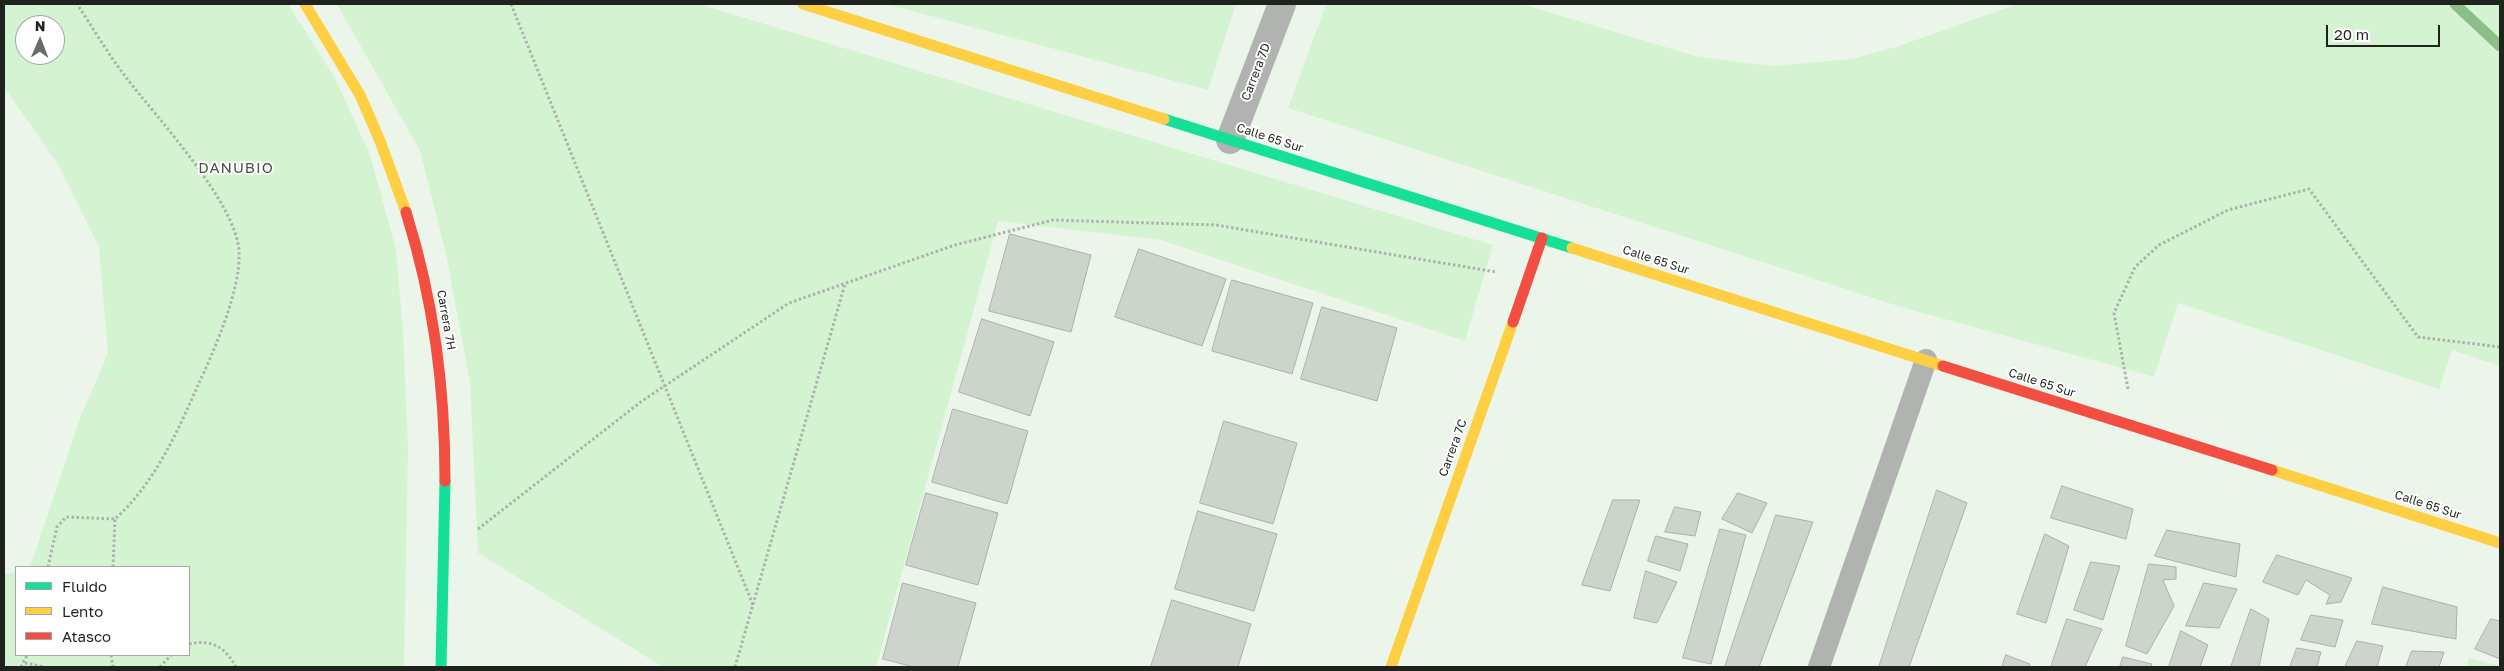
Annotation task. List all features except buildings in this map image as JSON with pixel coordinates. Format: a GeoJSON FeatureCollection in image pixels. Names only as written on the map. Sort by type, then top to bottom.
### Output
{"type":"FeatureCollection","features":[{"type":"Feature","properties":{"kind":"street","name":"Carrera 7H"},"geometry":{"type":"LineString","coordinates":[[305,4],[366,107],[400,196],[424,279],[435,330],[445,434],[444,556],[440,667]]}},
{"type":"Feature","properties":{"kind":"street","name":"Calle 65 Sur"},"geometry":{"type":"LineString","coordinates":[[803,4],[2500,543]]}},
{"type":"Feature","properties":{"kind":"street","name":"Carrera 7D"},"geometry":{"type":"LineString","coordinates":[[1230,140],[1282,4]]}},
{"type":"Feature","properties":{"kind":"street","name":"Carrera 7C"},"geometry":{"type":"LineString","coordinates":[[1391,667],[1542,238]]}},
{"type":"Feature","properties":{"kind":"lane"},"geometry":{"type":"LineString","coordinates":[[1819,667],[1926,360]]}},
{"type":"Feature","properties":{"kind":"path"},"geometry":{"type":"LineString","coordinates":[[77,4],[124,75],[166,126],[226,210],[234,229],[239,252],[237,279],[221,328],[179,427],[144,488],[115,519],[113,566]]}},
{"type":"Feature","properties":{"kind":"path"},"geometry":{"type":"LineString","coordinates":[[511,4],[753,605]]}},
{"type":"Feature","properties":{"kind":"path"},"geometry":{"type":"LineString","coordinates":[[2135,427],[2114,313],[2135,267],[2159,245],[2228,210],[2309,189],[2418,337],[2500,346]]}},
{"type":"Feature","properties":{"kind":"path"},"geometry":{"type":"LineString","coordinates":[[444,556],[642,401],[789,303],[955,245],[1053,220],[1216,225],[1529,277]]}},
{"type":"Feature","properties":{"kind":"path"},"geometry":{"type":"LineString","coordinates":[[736,667],[845,284]]}},
{"type":"Feature","properties":{"kind":"path"},"geometry":{"type":"LineString","coordinates":[[48,566],[57,527],[66,517],[97,520],[115,519]]}},
{"type":"Feature","properties":{"kind":"path"},"geometry":{"type":"LineString","coordinates":[[190,644],[201,641],[217,644],[228,654],[236,667]]}},
{"type":"Feature","properties":{"kind":"path"},"geometry":{"type":"LineString","coordinates":[[22,667],[27,656]]}},
{"type":"Feature","properties":{"kind":"path"},"geometry":{"type":"LineString","coordinates":[[160,667],[170,656]]}},
{"type":"Feature","properties":{"kind":"path"},"geometry":{"type":"LineString","coordinates":[[25,663],[44,667]]}},
{"type":"Feature","properties":{"kind":"green space"},"geometry":{"type":"Polygon","coordinates":[[[4,4],[288,4],[335,78],[370,155],[396,249],[403,331],[408,447],[404,667],[4,667],[4,575],[15,572],[15,656],[190,656],[190,566],[30,566],[80,418],[108,353],[99,247],[59,166],[4,87],[4,4]]]}},
{"type":"Feature","properties":{"kind":"green space"},"geometry":{"type":"Polygon","coordinates":[[[337,4],[699,4],[1493,245],[1465,341],[1161,240],[998,221],[876,667],[663,667],[478,553],[470,382],[446,254],[420,151],[337,4]]]}},
{"type":"Feature","properties":{"kind":"green space"},"geometry":{"type":"Polygon","coordinates":[[[886,4],[1236,4],[1208,90],[886,4]]]}},
{"type":"Feature","properties":{"kind":"green space"},"geometry":{"type":"Polygon","coordinates":[[[1326,4],[1522,4],[1699,57],[1772,66],[1852,59],[1899,46],[2017,4],[2500,4],[2500,366],[2452,350],[2439,389],[2178,303],[2154,377],[1898,306],[1288,108],[1326,4]]]}},
{"type":"Feature","properties":{"kind":"green space"},"geometry":{"type":"Polygon","coordinates":[[[2469,658],[2500,666],[2500,667],[2466,667],[2469,658]]]}},
{"type":"Feature","properties":{"kind":"waterway"},"geometry":{"type":"LineString","coordinates":[[2455,4],[2500,46]]}},
{"type":"Feature","properties":{"kind":"traffic: fast"},"geometry":{"type":"LineString","coordinates":[[1164,119],[1572,248]]}},
{"type":"Feature","properties":{"kind":"traffic: fast"},"geometry":{"type":"LineString","coordinates":[[441,667],[445,481]]}},
{"type":"Feature","properties":{"kind":"traffic: slow"},"geometry":{"type":"LineString","coordinates":[[305,4],[360,95],[380,141],[406,212]]}},
{"type":"Feature","properties":{"kind":"traffic: slow"},"geometry":{"type":"LineString","coordinates":[[803,4],[1164,119]]}},
{"type":"Feature","properties":{"kind":"traffic: slow"},"geometry":{"type":"LineString","coordinates":[[1572,248],[1943,366]]}},
{"type":"Feature","properties":{"kind":"traffic: slow"},"geometry":{"type":"LineString","coordinates":[[1391,667],[1513,322]]}},
{"type":"Feature","properties":{"kind":"traffic: slow"},"geometry":{"type":"LineString","coordinates":[[2272,470],[2500,543]]}},
{"type":"Feature","properties":{"kind":"traffic: jam"},"geometry":{"type":"LineString","coordinates":[[406,212],[424,279],[436,345],[443,412],[445,481]]}},
{"type":"Feature","properties":{"kind":"traffic: jam"},"geometry":{"type":"LineString","coordinates":[[1513,322],[1542,238]]}},
{"type":"Feature","properties":{"kind":"traffic: jam"},"geometry":{"type":"LineString","coordinates":[[1943,366],[2272,470]]}},
{"type":"Feature","properties":{"kind":"district","name":"DANUBIO"},"geometry":{"type":"Point","coordinates":[236,168]}}]}
